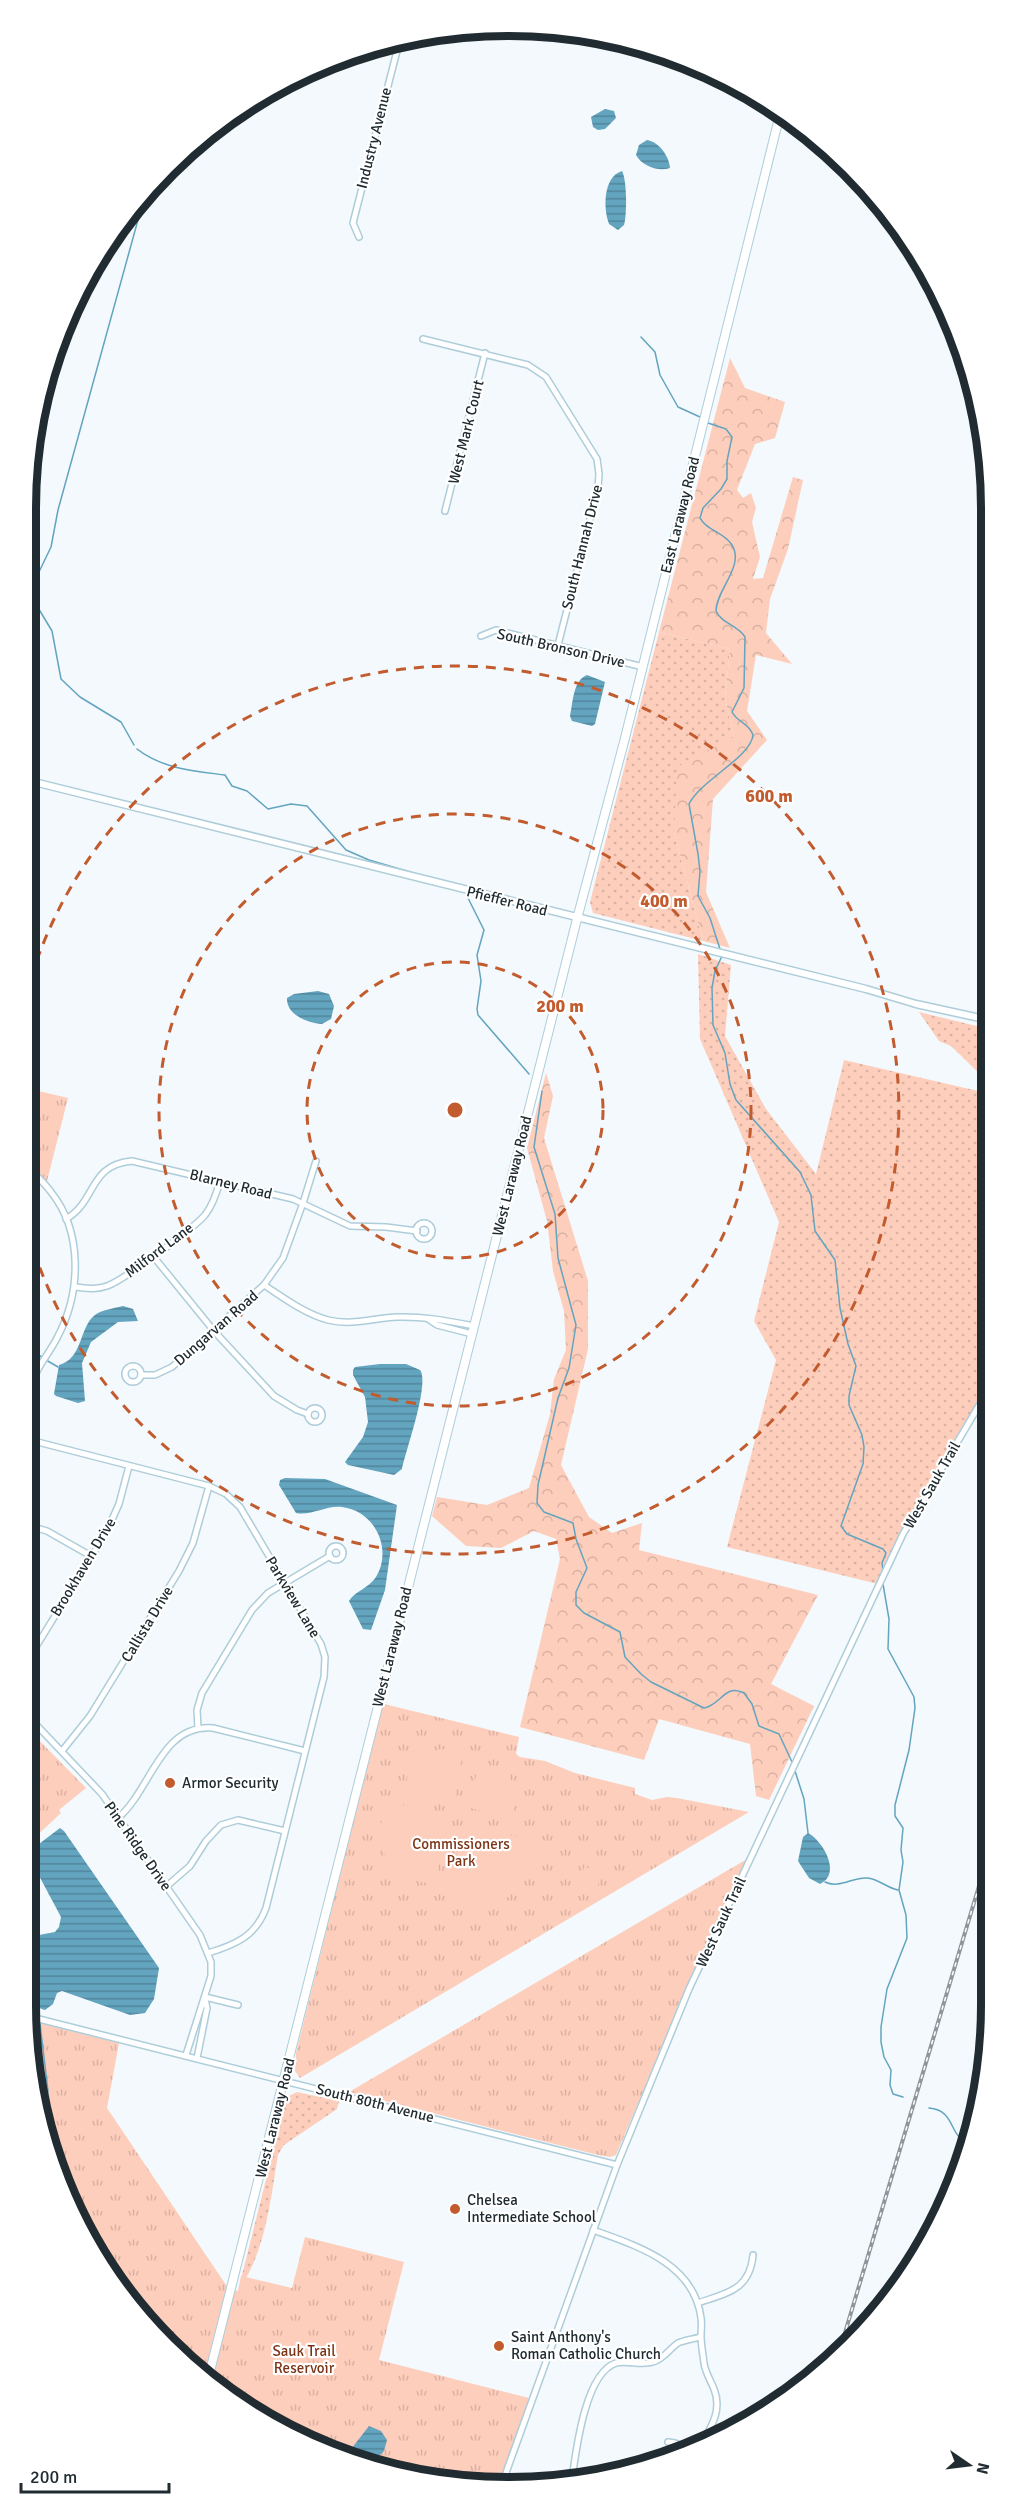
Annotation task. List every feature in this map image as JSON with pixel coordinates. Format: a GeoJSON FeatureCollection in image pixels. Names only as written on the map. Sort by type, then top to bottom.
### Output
{"type":"FeatureCollection","features":[{"type":"Feature","properties":{"kind":"main road","name":"East Laraway Road"},"geometry":{"type":"LineString","coordinates":[[577,919],[643,667],[778,121]]}},
{"type":"Feature","properties":{"kind":"main road","name":"West Laraway Road"},"geometry":{"type":"LineString","coordinates":[[210,2370],[577,919]]}},
{"type":"Feature","properties":{"kind":"street","name":"Industry Avenue"},"geometry":{"type":"LineString","coordinates":[[359,237],[353,223],[396,50]]}},
{"type":"Feature","properties":{"kind":"street","name":"South Hannah Drive"},"geometry":{"type":"LineString","coordinates":[[423,339],[528,365],[546,377],[597,459],[598,488],[558,645]]}},
{"type":"Feature","properties":{"kind":"street","name":"West Mark Court"},"geometry":{"type":"LineString","coordinates":[[445,511],[485,353]]}},
{"type":"Feature","properties":{"kind":"street","name":"South Bronson Drive"},"geometry":{"type":"LineString","coordinates":[[481,636],[496,630],[643,667]]}},
{"type":"Feature","properties":{"kind":"street","name":"Pfieffer Road"},"geometry":{"type":"LineString","coordinates":[[36,783],[981,1018]]}},
{"type":"Feature","properties":{"kind":"street","name":"Blarney Road"},"geometry":{"type":"LineString","coordinates":[[66,1219],[82,1207],[100,1174],[119,1163],[138,1161],[220,1180],[303,1203],[350,1226],[417,1231]]}},
{"type":"Feature","properties":{"kind":"street","name":"Dungarvan Road"},"geometry":{"type":"LineString","coordinates":[[141,1375],[155,1375],[167,1371],[264,1285],[283,1257],[316,1161]]}},
{"type":"Feature","properties":{"kind":"street"},"geometry":{"type":"LineString","coordinates":[[36,1176],[52,1193],[66,1219],[72,1239],[75,1287],[58,1337],[36,1374]]}},
{"type":"Feature","properties":{"kind":"street","name":"Milford Lane"},"geometry":{"type":"LineString","coordinates":[[75,1287],[91,1289],[107,1286],[153,1256],[205,1215],[216,1196],[220,1180]]}},
{"type":"Feature","properties":{"kind":"street"},"geometry":{"type":"LineString","coordinates":[[153,1256],[214,1331],[274,1396],[308,1414]]}},
{"type":"Feature","properties":{"kind":"street"},"geometry":{"type":"LineString","coordinates":[[264,1285],[306,1311],[338,1322],[397,1317],[437,1318],[473,1330]]}},
{"type":"Feature","properties":{"kind":"street","name":"West Sauk Trail"},"geometry":{"type":"LineString","coordinates":[[504,2477],[617,2165],[689,1989],[903,1534],[981,1402]]}},
{"type":"Feature","properties":{"kind":"street","name":"Parkview Lane"},"geometry":{"type":"LineString","coordinates":[[36,1442],[209,1486],[226,1494],[240,1507],[318,1638],[325,1657],[324,1677],[266,1908],[257,1926],[240,1941],[208,1953]]}},
{"type":"Feature","properties":{"kind":"street","name":"Brookhaven Drive"},"geometry":{"type":"LineString","coordinates":[[36,1647],[115,1514],[129,1466]]}},
{"type":"Feature","properties":{"kind":"street","name":"Callista Drive"},"geometry":{"type":"LineString","coordinates":[[62,1751],[90,1716],[186,1559],[209,1486]]}},
{"type":"Feature","properties":{"kind":"street"},"geometry":{"type":"LineString","coordinates":[[36,1528],[47,1531],[91,1556]]}},
{"type":"Feature","properties":{"kind":"street"},"geometry":{"type":"LineString","coordinates":[[198,1728],[197,1710],[204,1688],[252,1610],[268,1593],[330,1556]]}},
{"type":"Feature","properties":{"kind":"street","name":"Pine Ridge Drive"},"geometry":{"type":"LineString","coordinates":[[36,1724],[102,1794],[200,1935],[208,1953],[211,1976],[186,2055]]}},
{"type":"Feature","properties":{"kind":"street"},"geometry":{"type":"LineString","coordinates":[[118,1818],[134,1802],[169,1745],[181,1735],[198,1728],[213,1728],[306,1751]]}},
{"type":"Feature","properties":{"kind":"street"},"geometry":{"type":"LineString","coordinates":[[167,1886],[190,1866],[221,1825],[238,1820],[285,1831]]}},
{"type":"Feature","properties":{"kind":"street"},"geometry":{"type":"LineString","coordinates":[[205,1997],[238,2005]]}},
{"type":"Feature","properties":{"kind":"street","name":"Pine Ridge Drive"},"geometry":{"type":"LineString","coordinates":[[197,2058],[207,2008],[205,1997]]}},
{"type":"Feature","properties":{"kind":"street","name":"South 80th Avenue"},"geometry":{"type":"LineString","coordinates":[[36,2018],[617,2165]]}},
{"type":"Feature","properties":{"kind":"street"},"geometry":{"type":"LineString","coordinates":[[593,2230],[639,2247],[664,2260],[684,2280],[698,2303],[702,2319],[700,2337],[705,2367],[716,2392],[718,2406],[714,2423],[709,2432]]}},
{"type":"Feature","properties":{"kind":"street"},"geometry":{"type":"LineString","coordinates":[[698,2303],[730,2292],[744,2283],[752,2266],[753,2254]]}},
{"type":"Feature","properties":{"kind":"street"},"geometry":{"type":"LineString","coordinates":[[573,2473],[576,2445],[597,2378],[607,2368],[618,2362],[641,2364],[654,2362],[668,2354],[678,2343],[700,2337]]}},
{"type":"Feature","properties":{"kind":"street"},"geometry":{"type":"LineString","coordinates":[[668,2442],[678,2445]]}},
{"type":"Feature","properties":{"kind":"green space"},"geometry":{"type":"Polygon","coordinates":[[[730,358],[745,388],[785,402],[775,438],[755,444],[737,490],[743,498],[751,493],[756,508],[752,522],[760,557],[753,579],[763,578],[793,477],[803,480],[788,549],[770,599],[766,633],[792,664],[756,655],[747,711],[767,740],[713,799],[706,892],[730,948],[703,941],[674,832],[677,767],[734,736],[725,698],[730,649],[659,632],[730,358]]]}},
{"type":"Feature","properties":{"kind":"green space"},"geometry":{"type":"Polygon","coordinates":[[[659,632],[730,649],[725,698],[734,736],[674,832],[703,941],[593,913],[590,902],[659,632]]]}},
{"type":"Feature","properties":{"kind":"green space"},"geometry":{"type":"Polygon","coordinates":[[[698,954],[731,965],[725,1036],[766,1109],[816,1174],[844,1060],[978,1091],[980,1074],[951,1046],[939,1041],[919,1012],[981,1027],[981,1399],[878,1584],[727,1547],[776,1360],[754,1321],[779,1222],[700,1039],[698,954]]]}},
{"type":"Feature","properties":{"kind":"green space"},"geometry":{"type":"Polygon","coordinates":[[[546,1073],[553,1096],[544,1138],[588,1281],[588,1349],[561,1465],[589,1517],[612,1533],[642,1523],[639,1550],[818,1595],[771,1684],[814,1706],[769,1800],[756,1796],[750,1744],[659,1719],[644,1760],[520,1727],[560,1559],[556,1539],[534,1531],[501,1548],[466,1546],[432,1516],[437,1497],[487,1505],[529,1488],[550,1414],[554,1379],[566,1350],[564,1311],[553,1271],[547,1221],[527,1148],[546,1073]]]}},
{"type":"Feature","properties":{"kind":"green space"},"geometry":{"type":"Polygon","coordinates":[[[36,1090],[68,1098],[47,1181],[36,1170],[36,1090]]]}},
{"type":"Feature","properties":{"kind":"green space","name":"Commissioners Park"},"geometry":{"type":"Polygon","coordinates":[[[384,1704],[519,1737],[516,1754],[520,1757],[545,1761],[575,1773],[635,1788],[635,1794],[652,1800],[677,1798],[749,1812],[300,2078],[295,2071],[296,2053],[384,1704]]]}},
{"type":"Feature","properties":{"kind":"green space"},"geometry":{"type":"Polygon","coordinates":[[[36,1737],[86,1788],[59,1810],[61,1813],[36,1836],[36,1737]]]}},
{"type":"Feature","properties":{"kind":"green space"},"geometry":{"type":"Polygon","coordinates":[[[36,1747],[50,1761],[36,1770],[36,1747]]]}},
{"type":"Feature","properties":{"kind":"green space"},"geometry":{"type":"Polygon","coordinates":[[[441,1749],[463,1753],[454,1799],[449,1803],[405,1794],[413,1764],[424,1755],[441,1749]]]}},
{"type":"Feature","properties":{"kind":"green space"},"geometry":{"type":"Polygon","coordinates":[[[488,1765],[505,1773],[514,1786],[516,1801],[510,1819],[471,1808],[469,1804],[478,1768],[488,1765]]]}},
{"type":"Feature","properties":{"kind":"green space"},"geometry":{"type":"Polygon","coordinates":[[[387,1801],[448,1817],[438,1870],[432,1883],[410,1878],[385,1855],[380,1830],[387,1801]]]}},
{"type":"Feature","properties":{"kind":"green space"},"geometry":{"type":"Polygon","coordinates":[[[471,1825],[538,1842],[531,1864],[517,1887],[509,1896],[487,1907],[472,1906],[453,1899],[449,1884],[463,1830],[471,1825]]]}},
{"type":"Feature","properties":{"kind":"green space"},"geometry":{"type":"Polygon","coordinates":[[[747,1859],[693,1974],[616,2155],[610,2157],[598,2155],[349,2092],[747,1859]]]}},
{"type":"Feature","properties":{"kind":"green space"},"geometry":{"type":"Polygon","coordinates":[[[584,1867],[601,1871],[599,1879],[582,1875],[584,1867]]]}},
{"type":"Feature","properties":{"kind":"green space"},"geometry":{"type":"Polygon","coordinates":[[[582,1877],[599,1881],[597,1889],[580,1885],[582,1877]]]}},
{"type":"Feature","properties":{"kind":"green space","name":"Sauk Trail Reservoir"},"geometry":{"type":"Polygon","coordinates":[[[37,2022],[119,2043],[107,2108],[228,2288],[238,2291],[241,2276],[292,2288],[305,2237],[404,2262],[379,2360],[529,2398],[502,2477],[478,2476],[416,2468],[357,2452],[272,2414],[221,2379],[174,2339],[153,2316],[99,2241],[72,2185],[52,2127],[40,2066],[37,2022]]]}},
{"type":"Feature","properties":{"kind":"green space"},"geometry":{"type":"Polygon","coordinates":[[[297,2092],[339,2101],[337,2109],[284,2145],[278,2155],[261,2243],[238,2291],[285,2104],[289,2096],[297,2092]]]}},
{"type":"Feature","properties":{"kind":"water"},"geometry":{"type":"Polygon","coordinates":[[[605,109],[614,111],[616,118],[605,129],[598,130],[593,127],[591,117],[605,109]]]}},
{"type":"Feature","properties":{"kind":"water"},"geometry":{"type":"Polygon","coordinates":[[[647,140],[663,150],[670,168],[656,169],[639,159],[636,155],[639,145],[647,140]]]}},
{"type":"Feature","properties":{"kind":"water"},"geometry":{"type":"Polygon","coordinates":[[[622,171],[626,189],[626,214],[624,225],[618,230],[609,224],[605,202],[611,180],[622,171]]]}},
{"type":"Feature","properties":{"kind":"water"},"geometry":{"type":"Polygon","coordinates":[[[587,675],[605,682],[595,724],[592,726],[572,721],[570,716],[576,687],[587,675]]]}},
{"type":"Feature","properties":{"kind":"water"},"geometry":{"type":"Polygon","coordinates":[[[318,991],[329,994],[334,1006],[331,1019],[322,1024],[310,1022],[299,1017],[290,1009],[287,998],[294,994],[318,991]]]}},
{"type":"Feature","properties":{"kind":"water"},"geometry":{"type":"Polygon","coordinates":[[[123,1306],[133,1309],[138,1321],[118,1322],[91,1342],[82,1363],[85,1401],[78,1403],[56,1396],[54,1394],[59,1365],[67,1362],[77,1350],[90,1320],[101,1312],[123,1306]]]}},
{"type":"Feature","properties":{"kind":"water"},"geometry":{"type":"Polygon","coordinates":[[[406,1364],[420,1370],[422,1377],[420,1402],[402,1469],[394,1475],[348,1465],[345,1462],[363,1437],[368,1422],[365,1397],[353,1375],[353,1370],[355,1367],[406,1364]]]}},
{"type":"Feature","properties":{"kind":"water"},"geometry":{"type":"Polygon","coordinates":[[[285,1478],[325,1479],[397,1505],[385,1590],[371,1630],[363,1629],[349,1601],[373,1581],[381,1566],[381,1544],[378,1533],[364,1516],[342,1507],[296,1513],[279,1485],[280,1480],[285,1478]]]}},
{"type":"Feature","properties":{"kind":"water"},"geometry":{"type":"Polygon","coordinates":[[[60,1828],[64,1831],[159,1968],[154,1999],[145,2013],[130,2015],[62,1991],[57,1993],[53,2004],[45,2010],[37,2006],[36,1935],[55,1932],[59,1927],[61,1917],[36,1870],[36,1846],[60,1828]]]}},
{"type":"Feature","properties":{"kind":"water"},"geometry":{"type":"Polygon","coordinates":[[[808,1833],[824,1850],[830,1866],[830,1873],[820,1884],[809,1878],[798,1861],[803,1837],[808,1833]]]}},
{"type":"Feature","properties":{"kind":"water"},"geometry":{"type":"Polygon","coordinates":[[[369,2426],[381,2431],[387,2440],[384,2451],[377,2458],[351,2450],[369,2426]]]}},
{"type":"Feature","properties":{"kind":"waterway"},"geometry":{"type":"LineString","coordinates":[[134,745],[121,722],[80,697],[61,679],[52,631],[37,606],[38,574],[51,547],[58,510],[140,214]]}},
{"type":"Feature","properties":{"kind":"waterway"},"geometry":{"type":"LineString","coordinates":[[641,337],[655,352],[660,375],[678,407],[700,417]]}},
{"type":"Feature","properties":{"kind":"waterway"},"geometry":{"type":"LineString","coordinates":[[708,423],[726,429],[732,437],[727,461],[727,479],[703,508],[700,518],[707,526],[725,537],[735,553],[733,570],[720,595],[716,611],[722,619],[745,637],[744,688],[732,712],[753,735],[744,752],[704,786],[689,804],[700,871],[698,896],[710,918],[720,949]]}},
{"type":"Feature","properties":{"kind":"waterway"},"geometry":{"type":"LineString","coordinates":[[137,749],[168,765],[225,775],[232,786],[247,791],[268,809],[291,804],[307,806],[346,850],[369,860],[427,877]]}},
{"type":"Feature","properties":{"kind":"waterway"},"geometry":{"type":"LineString","coordinates":[[467,896],[484,930],[477,955],[481,981],[478,1015],[529,1074]]}},
{"type":"Feature","properties":{"kind":"waterway"},"geometry":{"type":"LineString","coordinates":[[722,956],[715,971],[712,988],[713,1025],[725,1053],[730,1084],[736,1100],[800,1172],[811,1195],[815,1231],[835,1260],[840,1308],[848,1344],[856,1366],[849,1405],[862,1435],[864,1447],[863,1464],[841,1526],[847,1534],[883,1549],[886,1553],[882,1563],[883,1570]]}},
{"type":"Feature","properties":{"kind":"waterway"},"geometry":{"type":"LineString","coordinates":[[542,1091],[534,1147],[555,1214],[558,1258],[576,1325],[569,1368],[558,1398],[538,1485],[537,1503],[544,1512],[573,1523],[576,1539],[587,1568],[576,1592],[576,1605],[584,1613],[620,1632],[625,1657],[641,1674],[651,1682],[704,1708],[732,1691],[744,1693],[752,1704],[759,1726],[779,1734],[792,1762]]}},
{"type":"Feature","properties":{"kind":"waterway"},"geometry":{"type":"LineString","coordinates":[[36,1354],[42,1357]]}},
{"type":"Feature","properties":{"kind":"waterway"},"geometry":{"type":"LineString","coordinates":[[46,1360],[58,1367]]}},
{"type":"Feature","properties":{"kind":"waterway"},"geometry":{"type":"LineString","coordinates":[[883,1584],[889,1619],[888,1649],[914,1697],[915,1708],[909,1750],[895,1805],[895,1816],[903,1828],[901,1850],[903,1862],[899,1890],[906,1915],[907,1938],[887,1989],[881,2027],[884,2057],[891,2070],[890,2085],[893,2094],[903,2097]]}},
{"type":"Feature","properties":{"kind":"waterway"},"geometry":{"type":"LineString","coordinates":[[795,1771],[804,1799],[808,1833]]}},
{"type":"Feature","properties":{"kind":"waterway"},"geometry":{"type":"LineString","coordinates":[[825,1882],[841,1884],[867,1878],[898,1890]]}},
{"type":"Feature","properties":{"kind":"waterway"},"geometry":{"type":"LineString","coordinates":[[40,2024],[48,2091],[46,2103]]}},
{"type":"Feature","properties":{"kind":"waterway"},"geometry":{"type":"LineString","coordinates":[[929,2108],[944,2114],[961,2138]]}},
{"type":"Feature","properties":{"kind":"railway"},"geometry":{"type":"LineString","coordinates":[[843,2339],[981,1879]]}},
{"type":"Feature","properties":{"kind":"place","name":"Armor Security"},"geometry":{"type":"Point","coordinates":[170,1783]}},
{"type":"Feature","properties":{"kind":"place","name":"Chelsea Intermediate School"},"geometry":{"type":"Point","coordinates":[455,2209]}},
{"type":"Feature","properties":{"kind":"place","name":"Saint Anthony's Roman Catholic Church"},"geometry":{"type":"Point","coordinates":[499,2346]}}]}
